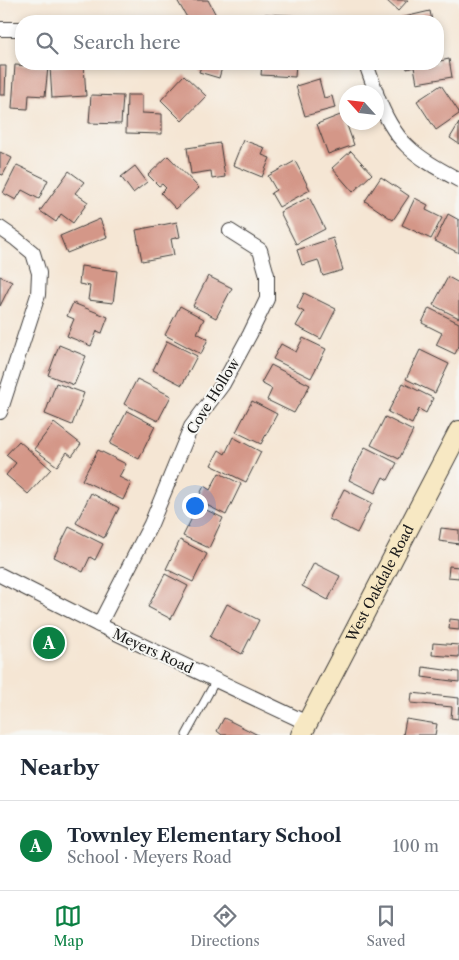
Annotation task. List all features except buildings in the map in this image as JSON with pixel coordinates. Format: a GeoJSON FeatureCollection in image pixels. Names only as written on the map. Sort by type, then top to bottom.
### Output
{"type":"FeatureCollection","features":[{"type":"Feature","properties":{"kind":"street"},"geometry":{"type":"LineString","coordinates":[[0,29],[15,29]]}},
{"type":"Feature","properties":{"kind":"street"},"geometry":{"type":"LineString","coordinates":[[368,70],[373,85]]}},
{"type":"Feature","properties":{"kind":"street"},"geometry":{"type":"LineString","coordinates":[[384,111],[401,141],[415,154],[459,180]]}},
{"type":"Feature","properties":{"kind":"street"},"geometry":{"type":"LineString","coordinates":[[0,228],[33,253],[39,273],[38,296],[0,412]]}},
{"type":"Feature","properties":{"kind":"street","name":"Cove Hollow"},"geometry":{"type":"LineString","coordinates":[[99,625],[151,524],[191,427],[223,384],[267,299],[267,275],[260,250],[230,231]]}},
{"type":"Feature","properties":{"kind":"street","name":"West Oakdale Road"},"geometry":{"type":"LineString","coordinates":[[304,729],[457,439]]}},
{"type":"Feature","properties":{"kind":"street","name":"Meyers Road"},"geometry":{"type":"LineString","coordinates":[[0,575],[99,625],[216,680],[304,729]]}},
{"type":"Feature","properties":{"kind":"lane"},"geometry":{"type":"LineString","coordinates":[[186,735],[216,680]]}},
{"type":"Feature","properties":{"kind":"place","name":"Townley Elementary School"},"geometry":{"type":"Point","coordinates":[49,643]}}]}
